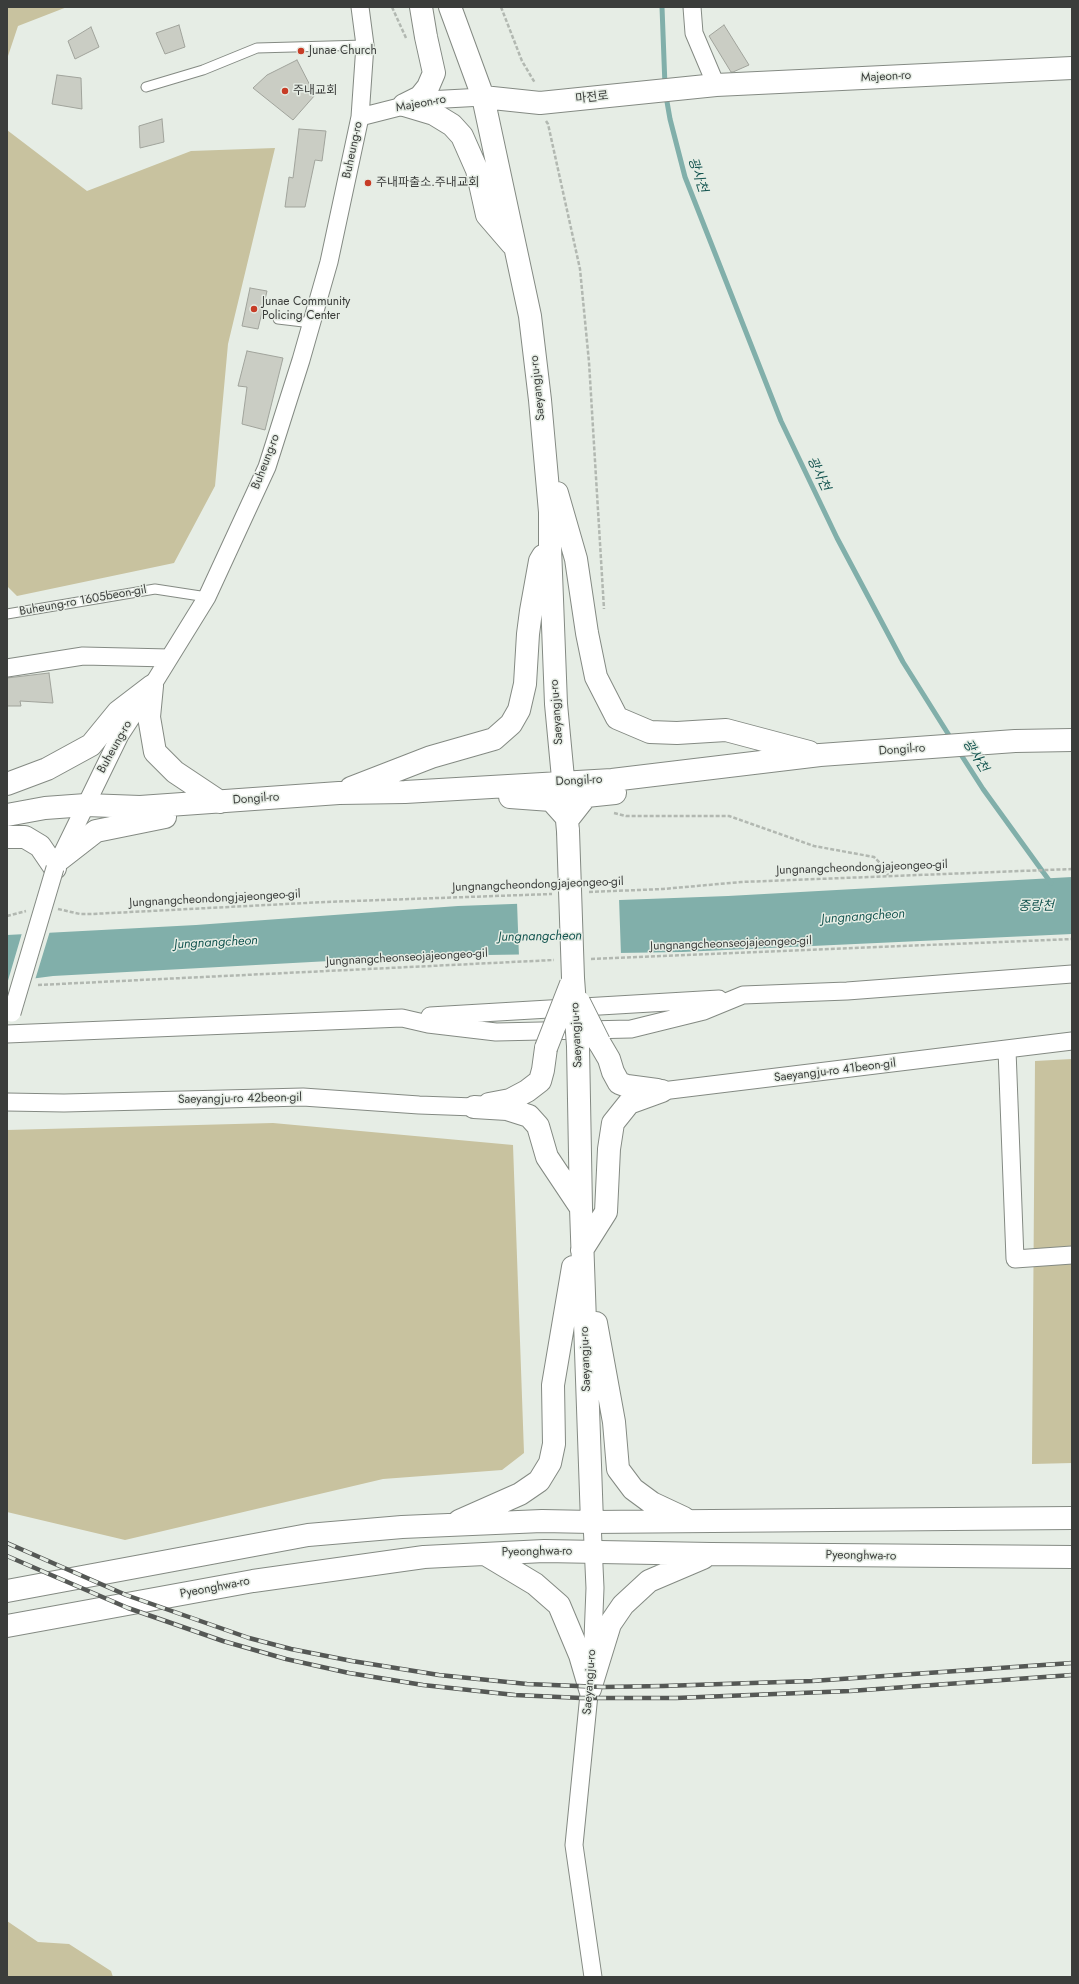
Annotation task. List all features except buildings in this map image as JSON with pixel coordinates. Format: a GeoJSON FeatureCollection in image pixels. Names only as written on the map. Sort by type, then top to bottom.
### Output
{"type":"FeatureCollection","features":[{"type":"Feature","properties":{"kind":"main road"},"geometry":{"type":"LineString","coordinates":[[404,105],[420,97],[428,87],[434,73],[421,7]]}},
{"type":"Feature","properties":{"kind":"main road"},"geometry":{"type":"LineString","coordinates":[[450,7],[483,97]]}},
{"type":"Feature","properties":{"kind":"main road","name":"Majeon-ro"},"geometry":{"type":"LineString","coordinates":[[708,86],[1072,68]]}},
{"type":"Feature","properties":{"kind":"main road","name":"마전로"},"geometry":{"type":"LineString","coordinates":[[483,97],[540,103],[708,86]]}},
{"type":"Feature","properties":{"kind":"main road","name":"Saeyangju-ro"},"geometry":{"type":"LineString","coordinates":[[483,97],[530,316],[550,512],[556,704],[568,825],[574,985],[588,1044],[581,1214],[592,1522]]}},
{"type":"Feature","properties":{"kind":"main road"},"geometry":{"type":"LineString","coordinates":[[404,105],[434,114],[452,124],[462,136],[477,170],[487,215],[514,246]]}},
{"type":"Feature","properties":{"kind":"main road"},"geometry":{"type":"LineString","coordinates":[[544,447],[576,559],[587,632],[596,677],[617,718],[650,732],[677,733],[726,730],[820,754]]}},
{"type":"Feature","properties":{"kind":"main road"},"geometry":{"type":"LineString","coordinates":[[339,793],[431,757],[494,739],[511,724],[519,710],[525,684],[528,634],[540,561],[550,547]]}},
{"type":"Feature","properties":{"kind":"main road"},"geometry":{"type":"LineString","coordinates":[[7,784],[47,769],[91,744],[118,712],[152,686]]}},
{"type":"Feature","properties":{"kind":"main road"},"geometry":{"type":"LineString","coordinates":[[152,686],[149,717],[155,752],[175,772],[230,801]]}},
{"type":"Feature","properties":{"kind":"main road","name":"Dongil-ro"},"geometry":{"type":"LineString","coordinates":[[86,805],[140,807],[339,793],[405,792],[612,780],[820,754],[1015,741],[1072,740]]}},
{"type":"Feature","properties":{"kind":"main road"},"geometry":{"type":"LineString","coordinates":[[405,792],[551,800],[568,825],[586,796],[662,787],[738,764]]}},
{"type":"Feature","properties":{"kind":"main road"},"geometry":{"type":"LineString","coordinates":[[7,837],[25,837],[40,846],[57,864],[96,831],[230,801]]}},
{"type":"Feature","properties":{"kind":"main road"},"geometry":{"type":"LineString","coordinates":[[7,815],[45,808],[86,805]]}},
{"type":"Feature","properties":{"kind":"main road"},"geometry":{"type":"LineString","coordinates":[[474,1107],[510,1100],[528,1091],[540,1081],[546,1048],[574,985]]}},
{"type":"Feature","properties":{"kind":"main road"},"geometry":{"type":"LineString","coordinates":[[588,1044],[609,1059],[613,1072],[619,1083],[627,1086],[662,1091]]}},
{"type":"Feature","properties":{"kind":"main road"},"geometry":{"type":"LineString","coordinates":[[662,1091],[629,1103],[613,1123],[609,1149],[606,1212],[582,1253],[614,1422],[618,1469],[633,1489],[652,1502],[688,1521]]}},
{"type":"Feature","properties":{"kind":"main road"},"geometry":{"type":"LineString","coordinates":[[450,1525],[496,1503],[520,1494],[539,1482],[550,1463],[554,1444],[553,1385],[581,1214],[548,1157],[538,1126],[528,1116],[507,1108],[474,1107]]}},
{"type":"Feature","properties":{"kind":"main road"},"geometry":{"type":"LineString","coordinates":[[7,1591],[308,1535],[450,1525],[542,1521],[592,1522],[1072,1518]]}},
{"type":"Feature","properties":{"kind":"main road","name":"Pyeonghwa-ro"},"geometry":{"type":"LineString","coordinates":[[7,1626],[253,1581],[344,1567],[424,1557],[544,1551],[1072,1557]]}},
{"type":"Feature","properties":{"kind":"main road"},"geometry":{"type":"LineString","coordinates":[[486,1554],[534,1584],[559,1605],[580,1655],[590,1689]]}},
{"type":"Feature","properties":{"kind":"main road"},"geometry":{"type":"LineString","coordinates":[[590,1689],[610,1624],[623,1605],[649,1581],[711,1554]]}},
{"type":"Feature","properties":{"kind":"street","name":"Buheung-ro"},"geometry":{"type":"LineString","coordinates":[[9,1021],[57,864],[120,735],[207,597],[267,467],[329,262],[360,117],[365,45],[360,7]]}},
{"type":"Feature","properties":{"kind":"street"},"geometry":{"type":"LineString","coordinates":[[692,7],[694,33],[708,86]]}},
{"type":"Feature","properties":{"kind":"street","name":"Majeon-ro"},"geometry":{"type":"LineString","coordinates":[[360,117],[427,100],[483,97]]}},
{"type":"Feature","properties":{"kind":"street"},"geometry":{"type":"LineString","coordinates":[[7,668],[83,656],[169,658]]}},
{"type":"Feature","properties":{"kind":"street"},"geometry":{"type":"LineString","coordinates":[[402,1018],[428,1024],[496,1032],[631,1029],[704,1011],[743,995],[847,991],[1072,974]]}},
{"type":"Feature","properties":{"kind":"street"},"geometry":{"type":"LineString","coordinates":[[7,1034],[75,1030],[402,1018],[734,998]]}},
{"type":"Feature","properties":{"kind":"street","name":"Saeyangju-ro 41beon-gil"},"geometry":{"type":"LineString","coordinates":[[662,1091],[1072,1041]]}},
{"type":"Feature","properties":{"kind":"street"},"geometry":{"type":"LineString","coordinates":[[1007,1050],[1015,1259],[1072,1255]]}},
{"type":"Feature","properties":{"kind":"street","name":"Saeyangju-ro 42beon-gil"},"geometry":{"type":"LineString","coordinates":[[7,1102],[64,1103],[304,1097],[419,1105],[474,1107]]}},
{"type":"Feature","properties":{"kind":"street","name":"Saeyangju-ro"},"geometry":{"type":"LineString","coordinates":[[592,1522],[595,1588],[590,1689],[574,1845],[593,1977]]}},
{"type":"Feature","properties":{"kind":"lane"},"geometry":{"type":"LineString","coordinates":[[146,87],[203,70],[257,48],[365,45]]}},
{"type":"Feature","properties":{"kind":"lane"},"geometry":{"type":"LineString","coordinates":[[278,319],[312,322]]}},
{"type":"Feature","properties":{"kind":"lane","name":"Buheung-ro 1605beon-gil"},"geometry":{"type":"LineString","coordinates":[[7,614],[155,589],[207,597]]}},
{"type":"Feature","properties":{"kind":"path"},"geometry":{"type":"LineString","coordinates":[[501,7],[522,61],[536,85]]}},
{"type":"Feature","properties":{"kind":"path"},"geometry":{"type":"LineString","coordinates":[[543,118],[548,124],[580,269],[590,376],[604,611]]}},
{"type":"Feature","properties":{"kind":"path"},"geometry":{"type":"LineString","coordinates":[[612,813],[626,816],[729,816],[814,846],[874,857],[881,864],[888,875]]}},
{"type":"Feature","properties":{"kind":"path","name":"Jungnangcheondongjajeongeo-gil"},"geometry":{"type":"LineString","coordinates":[[584,892],[663,889],[735,883],[888,875],[1072,869]]}},
{"type":"Feature","properties":{"kind":"path","name":"Jungnangcheondongjajeongeo-gil"},"geometry":{"type":"LineString","coordinates":[[57,909],[80,914],[92,914],[325,902],[560,893]]}},
{"type":"Feature","properties":{"kind":"path"},"geometry":{"type":"LineString","coordinates":[[7,916],[28,910]]}},
{"type":"Feature","properties":{"kind":"path","name":"Jungnangcheonseojajeongeo-gil"},"geometry":{"type":"LineString","coordinates":[[588,959],[1072,938]]}},
{"type":"Feature","properties":{"kind":"path","name":"Jungnangcheonseojajeongeo-gil"},"geometry":{"type":"LineString","coordinates":[[37,985],[556,960]]}},
{"type":"Feature","properties":{"kind":"shaded area"},"geometry":{"type":"Polygon","coordinates":[[[7,7],[67,7],[18,26],[7,59],[7,7]]]}},
{"type":"Feature","properties":{"kind":"shaded area"},"geometry":{"type":"Polygon","coordinates":[[[7,130],[87,191],[191,151],[275,148],[228,344],[215,486],[174,563],[17,596],[7,586],[7,130]]]}},
{"type":"Feature","properties":{"kind":"shaded area"},"geometry":{"type":"Polygon","coordinates":[[[1072,1059],[1072,1463],[1032,1464],[1035,1061],[1072,1059]]]}},
{"type":"Feature","properties":{"kind":"shaded area"},"geometry":{"type":"Polygon","coordinates":[[[273,1123],[513,1145],[524,1453],[502,1470],[383,1479],[125,1540],[7,1512],[7,1130],[273,1123]]]}},
{"type":"Feature","properties":{"kind":"shaded area"},"geometry":{"type":"Polygon","coordinates":[[[7,1921],[38,1942],[69,1944],[111,1971],[113,1977],[7,1977],[7,1921]]]}},
{"type":"Feature","properties":{"kind":"water","name":"중랑천"},"geometry":{"type":"Polygon","coordinates":[[[1072,877],[1072,934],[682,952],[422,956],[53,976],[7,982],[7,935],[196,925],[458,906],[728,896],[1072,877]]]}},
{"type":"Feature","properties":{"kind":"pier"},"geometry":{"type":"Polygon","coordinates":[[[619,898],[621,955],[519,957],[517,902],[619,898]]]}},
{"type":"Feature","properties":{"kind":"pier"},"geometry":{"type":"Polygon","coordinates":[[[50,931],[35,980],[7,984],[22,933],[50,931]]]}},
{"type":"Feature","properties":{"kind":"waterway","name":"광사천"},"geometry":{"type":"LineString","coordinates":[[662,7],[665,86]]}},
{"type":"Feature","properties":{"kind":"waterway","name":"광사천"},"geometry":{"type":"LineString","coordinates":[[666,96],[670,119],[685,177],[781,421],[837,538],[903,662],[952,740]]}},
{"type":"Feature","properties":{"kind":"waterway","name":"광사천"},"geometry":{"type":"LineString","coordinates":[[958,750],[983,789],[1051,883]]}},
{"type":"Feature","properties":{"kind":"railway"},"geometry":{"type":"LineString","coordinates":[[7,1543],[126,1595],[249,1638],[291,1649],[352,1661],[439,1675],[527,1684],[603,1687],[663,1686],[812,1681],[1072,1663]]}},
{"type":"Feature","properties":{"kind":"railway"},"geometry":{"type":"LineString","coordinates":[[7,1556],[128,1608],[223,1641],[286,1659],[349,1673],[423,1685],[515,1695],[581,1698],[676,1698],[850,1691],[1072,1675]]}},
{"type":"Feature","properties":{"kind":"place","name":"Junae Church"},"geometry":{"type":"Point","coordinates":[301,51]}},
{"type":"Feature","properties":{"kind":"place","name":"주내교회"},"geometry":{"type":"Point","coordinates":[285,91]}},
{"type":"Feature","properties":{"kind":"place","name":"주내파출소.주내교회"},"geometry":{"type":"Point","coordinates":[368,183]}},
{"type":"Feature","properties":{"kind":"place","name":"Junae Community Policing Center"},"geometry":{"type":"Point","coordinates":[254,309]}},
{"type":"Feature","properties":{"kind":"water label","name":"Jungnangcheon"},"geometry":{"type":"Point","coordinates":[863,917]}},
{"type":"Feature","properties":{"kind":"water label","name":"Jungnangcheon"},"geometry":{"type":"Point","coordinates":[540,937]}},
{"type":"Feature","properties":{"kind":"water label","name":"Jungnangcheon"},"geometry":{"type":"Point","coordinates":[216,943]}}]}
